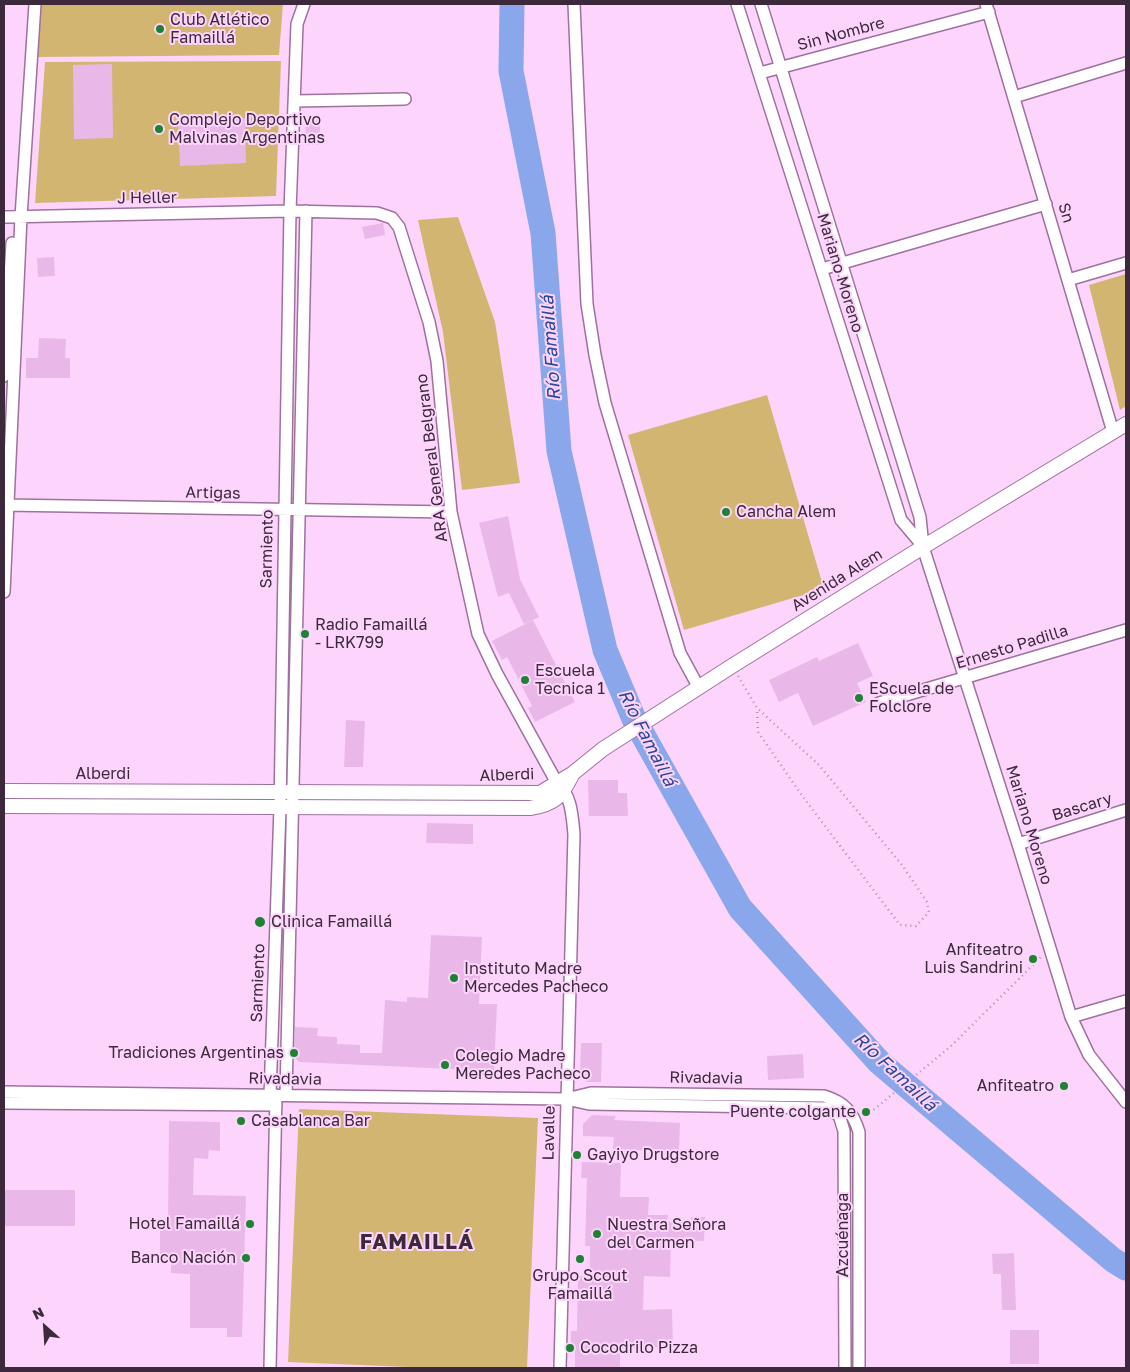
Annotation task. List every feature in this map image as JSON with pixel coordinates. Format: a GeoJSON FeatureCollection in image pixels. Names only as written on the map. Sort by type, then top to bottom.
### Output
{"type":"FeatureCollection","features":[{"type":"Feature","properties":{"kind":"street"},"geometry":{"type":"LineString","coordinates":[[4,376],[27,4]]}},
{"type":"Feature","properties":{"kind":"street"},"geometry":{"type":"LineString","coordinates":[[4,592],[13,217],[35,4]]}},
{"type":"Feature","properties":{"kind":"street","name":"Sarmiento"},"geometry":{"type":"LineString","coordinates":[[270,1368],[277,1098],[284,510],[290,211],[297,24],[304,4]]}},
{"type":"Feature","properties":{"kind":"street"},"geometry":{"type":"LineString","coordinates":[[574,4],[587,304],[595,354],[605,403],[680,653],[695,691]]}},
{"type":"Feature","properties":{"kind":"street","name":"Mariano Moreno"},"geometry":{"type":"LineString","coordinates":[[737,4],[901,520],[923,547]]}},
{"type":"Feature","properties":{"kind":"street","name":"Mariano Moreno"},"geometry":{"type":"LineString","coordinates":[[761,4],[920,517],[923,547],[966,678],[1071,1017],[1089,1054],[1126,1102]]}},
{"type":"Feature","properties":{"kind":"street","name":"Sin Nombre"},"geometry":{"type":"LineString","coordinates":[[760,73],[988,8]]}},
{"type":"Feature","properties":{"kind":"street","name":"Sn"},"geometry":{"type":"LineString","coordinates":[[988,8],[1113,432]]}},
{"type":"Feature","properties":{"kind":"street"},"geometry":{"type":"LineString","coordinates":[[1014,97],[1126,63]]}},
{"type":"Feature","properties":{"kind":"street"},"geometry":{"type":"LineString","coordinates":[[294,101],[405,99]]}},
{"type":"Feature","properties":{"kind":"street"},"geometry":{"type":"LineString","coordinates":[[822,269],[1046,204]]}},
{"type":"Feature","properties":{"kind":"street","name":"J Heller"},"geometry":{"type":"LineString","coordinates":[[13,217],[290,211]]}},
{"type":"Feature","properties":{"kind":"street","name":"ARA General Belgrano"},"geometry":{"type":"LineString","coordinates":[[290,211],[378,213],[392,218],[399,227],[424,303],[437,361],[451,512],[478,634],[497,674],[561,787]]}},
{"type":"Feature","properties":{"kind":"street","name":"Sarmiento"},"geometry":{"type":"LineString","coordinates":[[277,1098],[294,808],[297,511],[306,211]]}},
{"type":"Feature","properties":{"kind":"street"},"geometry":{"type":"LineString","coordinates":[[1068,280],[1126,263]]}},
{"type":"Feature","properties":{"kind":"street","name":"Avenida Alem"},"geometry":{"type":"LineString","coordinates":[[572,774],[603,749],[732,666],[1126,424]]}},
{"type":"Feature","properties":{"kind":"street","name":"Artigas"},"geometry":{"type":"LineString","coordinates":[[5,505],[451,512]]}},
{"type":"Feature","properties":{"kind":"street","name":"Ernesto Padilla"},"geometry":{"type":"LineString","coordinates":[[879,703],[1126,630]]}},
{"type":"Feature","properties":{"kind":"street","name":"Alberdi"},"geometry":{"type":"LineString","coordinates":[[4,806],[530,808],[543,806],[557,799],[561,787],[572,774]]}},
{"type":"Feature","properties":{"kind":"street","name":"Alberdi"},"geometry":{"type":"LineString","coordinates":[[4,791],[525,794],[540,793],[561,787]]}},
{"type":"Feature","properties":{"kind":"street","name":"Lavalle"},"geometry":{"type":"LineString","coordinates":[[560,1368],[574,834],[569,801],[561,787]]}},
{"type":"Feature","properties":{"kind":"street","name":"Bascary"},"geometry":{"type":"LineString","coordinates":[[1018,844],[1126,810]]}},
{"type":"Feature","properties":{"kind":"street"},"geometry":{"type":"LineString","coordinates":[[1071,1017],[1126,1001]]}},
{"type":"Feature","properties":{"kind":"street","name":"Rivadavia"},"geometry":{"type":"LineString","coordinates":[[4,1092],[277,1098],[566,1099],[589,1104],[824,1108],[842,1110]]}},
{"type":"Feature","properties":{"kind":"street","name":"Rivadavia"},"geometry":{"type":"LineString","coordinates":[[4,1103],[277,1098]]}},
{"type":"Feature","properties":{"kind":"street"},"geometry":{"type":"LineString","coordinates":[[842,1110],[857,1123]]}},
{"type":"Feature","properties":{"kind":"street","name":"Azcuénaga"},"geometry":{"type":"LineString","coordinates":[[842,1110],[844,1131],[845,1368]]}},
{"type":"Feature","properties":{"kind":"street","name":"Azcuénaga"},"geometry":{"type":"LineString","coordinates":[[857,1123],[859,1132],[858,1368]]}},
{"type":"Feature","properties":{"kind":"path"},"geometry":{"type":"LineString","coordinates":[[732,666],[757,708],[819,765],[902,865],[927,902],[929,912],[916,926],[900,925],[803,797],[758,732],[757,708]]}},
{"type":"Feature","properties":{"kind":"path"},"geometry":{"type":"LineString","coordinates":[[857,1123],[881,1106],[950,1047],[1034,962],[1051,951]]}},
{"type":"Feature","properties":{"kind":"shaded area","name":"Club Atlético Famaillá"},"geometry":{"type":"Polygon","coordinates":[[[40,4],[283,4],[279,55],[36,57],[40,4]]]}},
{"type":"Feature","properties":{"kind":"shaded area","name":"Complejo Deportivo Malvinas Argentinas"},"geometry":{"type":"Polygon","coordinates":[[[281,61],[276,196],[35,203],[45,62],[281,61]]]}},
{"type":"Feature","properties":{"kind":"shaded area"},"geometry":{"type":"Polygon","coordinates":[[[458,217],[495,322],[520,483],[462,490],[443,332],[418,220],[458,217]]]}},
{"type":"Feature","properties":{"kind":"shaded area"},"geometry":{"type":"Polygon","coordinates":[[[1126,274],[1126,406],[1120,410],[1089,285],[1126,274]]]}},
{"type":"Feature","properties":{"kind":"shaded area","name":"Cancha Alem"},"geometry":{"type":"Polygon","coordinates":[[[767,395],[824,589],[684,630],[628,435],[767,395]]]}},
{"type":"Feature","properties":{"kind":"shaded area"},"geometry":{"type":"Polygon","coordinates":[[[299,1109],[538,1118],[527,1368],[432,1368],[288,1362],[299,1109]]]}},
{"type":"Feature","properties":{"kind":"building"},"geometry":{"type":"Polygon","coordinates":[[[112,64],[113,138],[74,139],[73,65],[112,64]]]}},
{"type":"Feature","properties":{"kind":"building"},"geometry":{"type":"Polygon","coordinates":[[[245,118],[246,163],[180,166],[178,120],[245,118]]]}},
{"type":"Feature","properties":{"kind":"building"},"geometry":{"type":"Polygon","coordinates":[[[305,120],[320,120],[320,145],[306,145],[305,120]]]}},
{"type":"Feature","properties":{"kind":"building"},"geometry":{"type":"Polygon","coordinates":[[[383,223],[385,235],[365,239],[362,227],[383,223]]]}},
{"type":"Feature","properties":{"kind":"building"},"geometry":{"type":"Polygon","coordinates":[[[54,257],[55,276],[38,277],[37,258],[54,257]]]}},
{"type":"Feature","properties":{"kind":"building"},"geometry":{"type":"Polygon","coordinates":[[[39,338],[66,339],[65,358],[70,358],[70,378],[26,378],[26,358],[38,358],[39,338]]]}},
{"type":"Feature","properties":{"kind":"building"},"geometry":{"type":"Polygon","coordinates":[[[508,516],[520,579],[539,617],[524,624],[509,593],[498,597],[479,523],[508,516]]]}},
{"type":"Feature","properties":{"kind":"building"},"geometry":{"type":"Polygon","coordinates":[[[533,620],[575,702],[535,722],[528,708],[532,706],[507,657],[502,660],[492,641],[533,620]]]}},
{"type":"Feature","properties":{"kind":"building"},"geometry":{"type":"Polygon","coordinates":[[[858,643],[873,676],[857,683],[866,702],[813,726],[798,693],[779,702],[769,680],[817,657],[819,661],[858,643]]]}},
{"type":"Feature","properties":{"kind":"building"},"geometry":{"type":"Polygon","coordinates":[[[346,720],[365,721],[363,767],[344,767],[346,720]]]}},
{"type":"Feature","properties":{"kind":"building"},"geometry":{"type":"Polygon","coordinates":[[[588,780],[618,780],[618,793],[627,793],[628,816],[589,816],[588,780]]]}},
{"type":"Feature","properties":{"kind":"building"},"geometry":{"type":"Polygon","coordinates":[[[427,823],[473,824],[473,844],[426,843],[427,823]]]}},
{"type":"Feature","properties":{"kind":"building"},"geometry":{"type":"Polygon","coordinates":[[[431,935],[482,937],[479,1004],[497,1004],[494,1071],[299,1062],[294,1057],[295,1027],[318,1028],[317,1036],[337,1037],[337,1044],[360,1045],[360,1053],[382,1053],[385,1000],[407,1002],[407,997],[428,998],[431,935]]]}},
{"type":"Feature","properties":{"kind":"building"},"geometry":{"type":"Polygon","coordinates":[[[581,1043],[602,1043],[601,1082],[586,1082],[580,1076],[581,1043]]]}},
{"type":"Feature","properties":{"kind":"building"},"geometry":{"type":"Polygon","coordinates":[[[803,1054],[804,1078],[768,1080],[767,1056],[803,1054]]]}},
{"type":"Feature","properties":{"kind":"building"},"geometry":{"type":"Polygon","coordinates":[[[592,1115],[616,1116],[614,1120],[680,1123],[679,1152],[613,1149],[614,1137],[583,1136],[583,1124],[592,1115]]]}},
{"type":"Feature","properties":{"kind":"building"},"geometry":{"type":"Polygon","coordinates":[[[169,1121],[220,1122],[220,1151],[209,1150],[208,1159],[194,1158],[193,1195],[246,1196],[242,1337],[227,1337],[227,1328],[190,1328],[190,1274],[171,1273],[171,1260],[160,1259],[160,1224],[168,1224],[169,1121]]]}},
{"type":"Feature","properties":{"kind":"building"},"geometry":{"type":"Polygon","coordinates":[[[582,1162],[621,1163],[620,1197],[649,1197],[648,1215],[668,1215],[667,1222],[691,1223],[691,1217],[705,1217],[704,1241],[671,1240],[670,1277],[644,1276],[643,1310],[672,1309],[673,1347],[620,1348],[620,1368],[575,1368],[575,1348],[571,1348],[571,1331],[577,1331],[578,1276],[590,1276],[590,1246],[585,1246],[587,1178],[581,1178],[582,1162]]]}},
{"type":"Feature","properties":{"kind":"building"},"geometry":{"type":"Polygon","coordinates":[[[4,1190],[75,1190],[75,1226],[4,1226],[4,1190]]]}},
{"type":"Feature","properties":{"kind":"building"},"geometry":{"type":"Polygon","coordinates":[[[1014,1253],[1016,1310],[1002,1310],[1001,1274],[993,1274],[992,1254],[1014,1253]]]}},
{"type":"Feature","properties":{"kind":"building"},"geometry":{"type":"Polygon","coordinates":[[[1010,1330],[1039,1330],[1039,1364],[1010,1364],[1010,1330]]]}},
{"type":"Feature","properties":{"kind":"waterway","name":"Río Famaillá"},"geometry":{"type":"LineString","coordinates":[[512,4],[511,71],[543,233],[559,451],[605,650],[634,719],[740,908],[880,1063],[1113,1260],[1126,1268]]}},
{"type":"Feature","properties":{"kind":"place","name":"Club Atlético Famaillá"},"geometry":{"type":"Point","coordinates":[160,29]}},
{"type":"Feature","properties":{"kind":"place","name":"Complejo Deportivo Malvinas Argentinas"},"geometry":{"type":"Point","coordinates":[159,129]}},
{"type":"Feature","properties":{"kind":"place","name":"Cancha Alem"},"geometry":{"type":"Point","coordinates":[726,512]}},
{"type":"Feature","properties":{"kind":"place","name":"Radio Famaillá - LRK799"},"geometry":{"type":"Point","coordinates":[305,634]}},
{"type":"Feature","properties":{"kind":"place","name":"Escuela Tecnica 1"},"geometry":{"type":"Point","coordinates":[525,680]}},
{"type":"Feature","properties":{"kind":"place","name":"EScuela de Folclore"},"geometry":{"type":"Point","coordinates":[859,698]}},
{"type":"Feature","properties":{"kind":"place","name":"Clinica Famaillá"},"geometry":{"type":"Point","coordinates":[260,922]}},
{"type":"Feature","properties":{"kind":"place","name":"Anfiteatro Luis Sandrini"},"geometry":{"type":"Point","coordinates":[1033,959]}},
{"type":"Feature","properties":{"kind":"place","name":"Instituto Madre Mercedes Pacheco"},"geometry":{"type":"Point","coordinates":[454,978]}},
{"type":"Feature","properties":{"kind":"place","name":"Tradiciones Argentinas"},"geometry":{"type":"Point","coordinates":[294,1053]}},
{"type":"Feature","properties":{"kind":"place","name":"Colegio Madre Meredes Pacheco"},"geometry":{"type":"Point","coordinates":[445,1065]}},
{"type":"Feature","properties":{"kind":"place","name":"Anfiteatro"},"geometry":{"type":"Point","coordinates":[1064,1086]}},
{"type":"Feature","properties":{"kind":"place","name":"Puente colgante"},"geometry":{"type":"Point","coordinates":[866,1112]}},
{"type":"Feature","properties":{"kind":"place","name":"Casablanca Bar"},"geometry":{"type":"Point","coordinates":[241,1121]}},
{"type":"Feature","properties":{"kind":"place","name":"Gayiyo Drugstore"},"geometry":{"type":"Point","coordinates":[577,1155]}},
{"type":"Feature","properties":{"kind":"place","name":"Hotel Famaillá"},"geometry":{"type":"Point","coordinates":[250,1224]}},
{"type":"Feature","properties":{"kind":"place","name":"Nuestra Señora del Carmen"},"geometry":{"type":"Point","coordinates":[597,1234]}},
{"type":"Feature","properties":{"kind":"place","name":"Banco Nación"},"geometry":{"type":"Point","coordinates":[246,1258]}},
{"type":"Feature","properties":{"kind":"place","name":"Grupo Scout Famaillá"},"geometry":{"type":"Point","coordinates":[580,1259]}},
{"type":"Feature","properties":{"kind":"place","name":"Cocodrilo Pizza"},"geometry":{"type":"Point","coordinates":[570,1348]}},
{"type":"Feature","properties":{"kind":"district","name":"FAMAILLÁ"},"geometry":{"type":"Point","coordinates":[417,1242]}}]}
